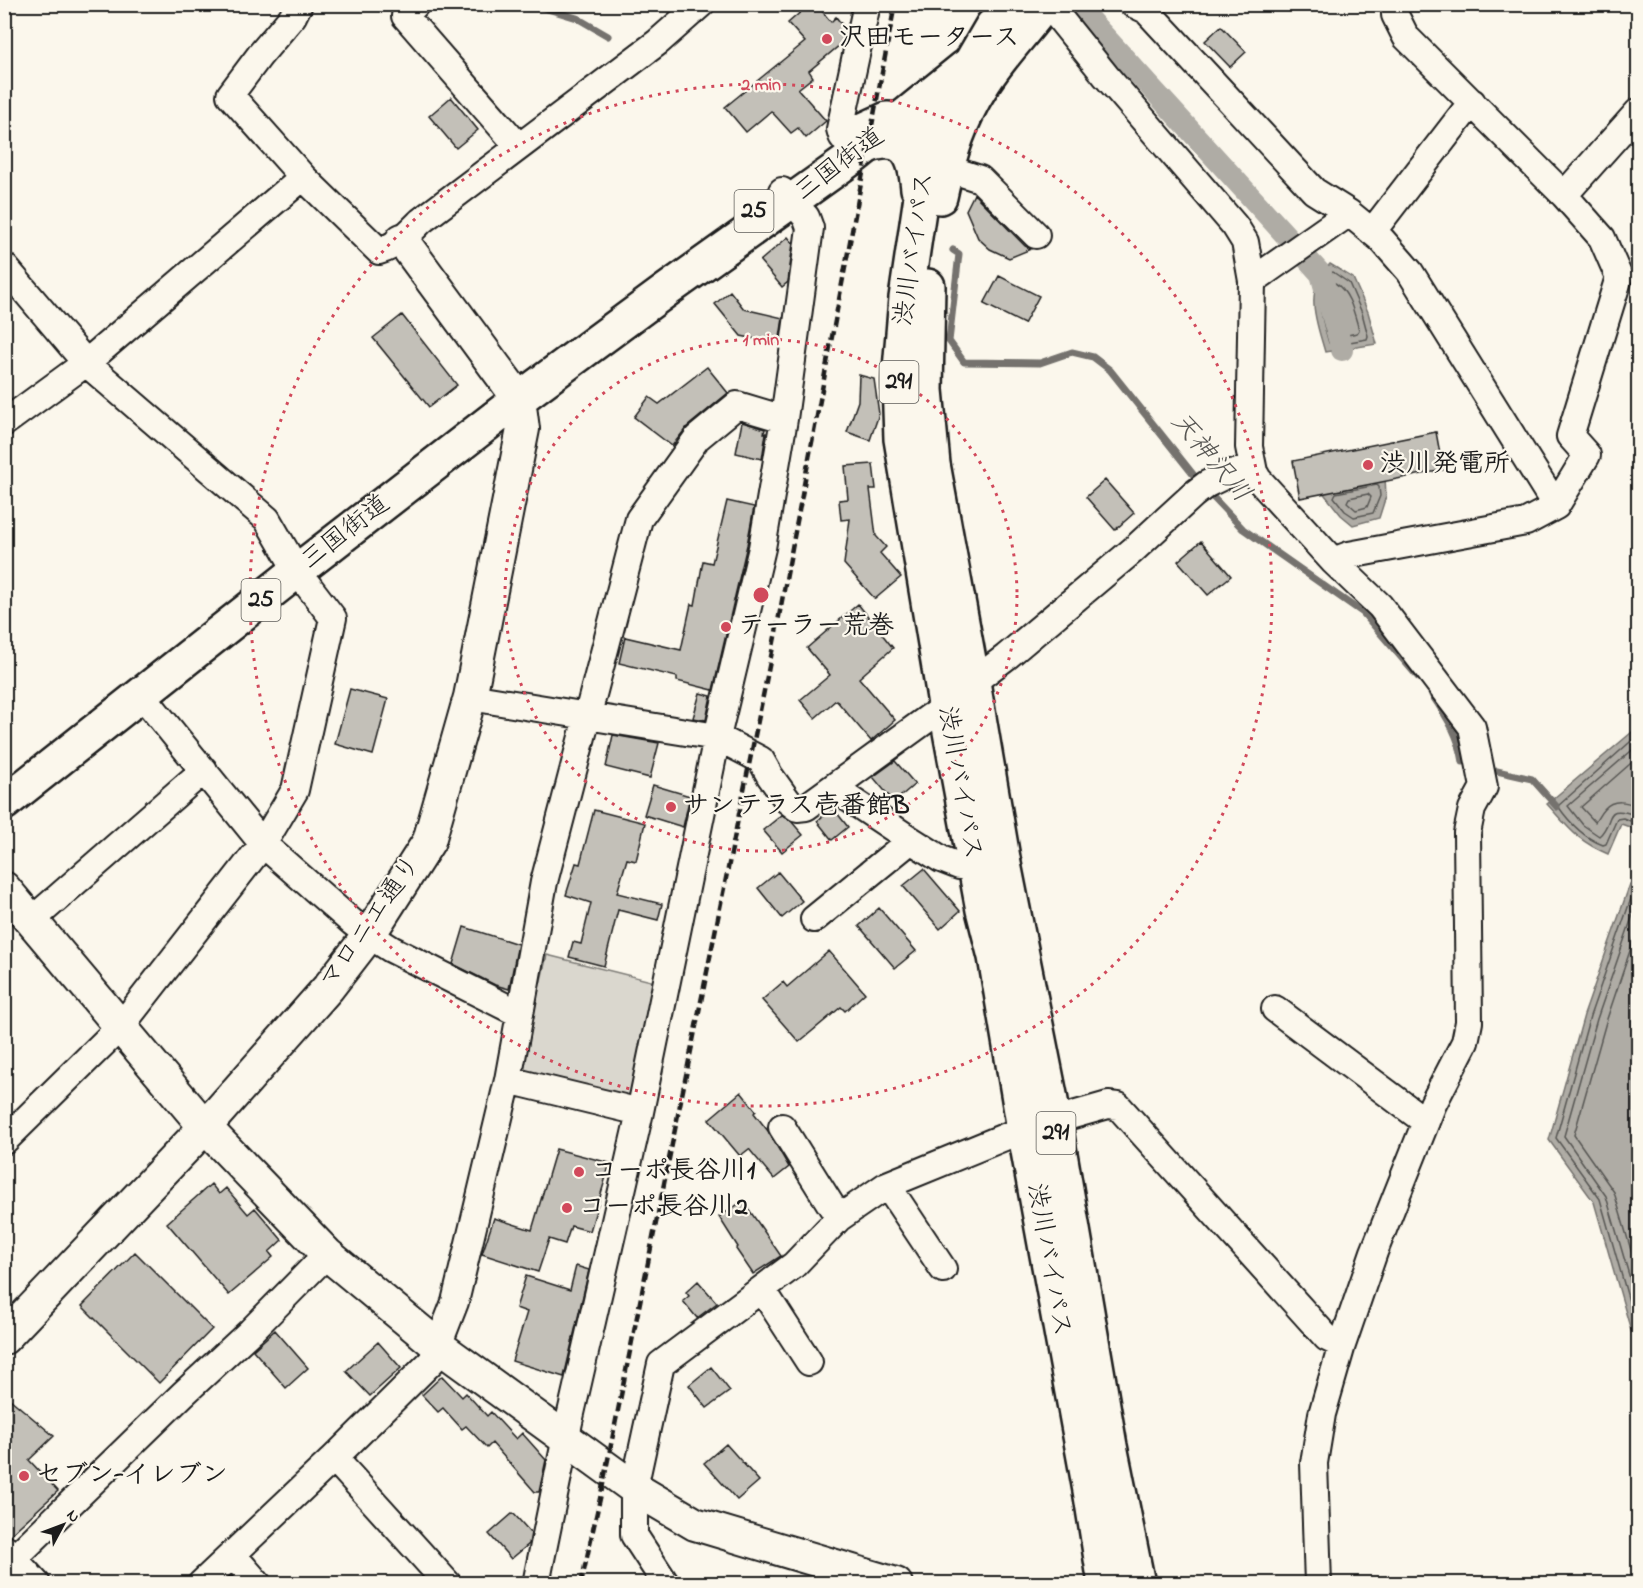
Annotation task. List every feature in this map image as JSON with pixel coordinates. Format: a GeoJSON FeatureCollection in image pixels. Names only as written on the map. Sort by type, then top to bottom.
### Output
{"type":"FeatureCollection","features":[{"type":"Feature","properties":{"kind":"main road","name":"渋川バイパス"},"geometry":{"type":"LineString","coordinates":[[989,865],[946,710],[901,439],[900,369],[906,298],[919,202],[931,139],[947,99],[992,26],[1019,4]]}},
{"type":"Feature","properties":{"kind":"main road","name":"三国街道"},"geometry":{"type":"LineString","coordinates":[[859,144],[901,119],[971,62],[1036,4]]}},
{"type":"Feature","properties":{"kind":"main road","name":"渋川バイパス"},"geometry":{"type":"LineString","coordinates":[[1041,4],[1038,13],[980,88],[959,131],[946,168],[928,276],[926,390],[933,464],[973,682],[989,865],[983,910],[1039,1125],[1138,1584]]}},
{"type":"Feature","properties":{"kind":"main road","name":"三国街道"},"geometry":{"type":"LineString","coordinates":[[4,803],[519,399],[626,305],[787,197],[859,144],[992,26]]}},
{"type":"Feature","properties":{"kind":"main road"},"geometry":{"type":"LineString","coordinates":[[901,119],[913,121],[931,139],[946,168]]}},
{"type":"Feature","properties":{"kind":"main road"},"geometry":{"type":"LineString","coordinates":[[859,144],[885,142],[904,148],[915,164],[919,202]]}},
{"type":"Feature","properties":{"kind":"main road","name":"渋川バイパス"},"geometry":{"type":"LineString","coordinates":[[1039,1125],[1105,1584]]}},
{"type":"Feature","properties":{"kind":"street"},"geometry":{"type":"LineString","coordinates":[[298,4],[293,16],[230,95],[303,177],[379,251],[391,248],[402,240],[421,221],[658,42],[700,4]]}},
{"type":"Feature","properties":{"kind":"street"},"geometry":{"type":"LineString","coordinates":[[416,4],[405,16],[519,147]]}},
{"type":"Feature","properties":{"kind":"street"},"geometry":{"type":"LineString","coordinates":[[859,144],[840,129],[867,4]]}},
{"type":"Feature","properties":{"kind":"street"},"geometry":{"type":"LineString","coordinates":[[1048,4],[1106,76],[1235,226],[1245,242],[1252,281],[1249,447],[1253,470],[1258,479],[1334,561],[1380,606],[1472,727],[1484,787],[1472,809],[1467,833],[1469,1022],[1465,1042],[1426,1122],[1374,1252],[1342,1345],[1322,1414],[1314,1463],[1318,1584]]}},
{"type":"Feature","properties":{"kind":"street"},"geometry":{"type":"LineString","coordinates":[[1133,4],[1146,10],[1314,191],[1349,213],[1382,240],[1410,272],[1556,506]]}},
{"type":"Feature","properties":{"kind":"street"},"geometry":{"type":"LineString","coordinates":[[1334,561],[1349,555],[1526,522],[1556,506],[1587,454],[1570,436],[1619,277],[1602,238],[1564,195],[1406,37],[1395,15],[1395,4]]}},
{"type":"Feature","properties":{"kind":"street"},"geometry":{"type":"LineString","coordinates":[[1372,232],[1472,102]]}},
{"type":"Feature","properties":{"kind":"street"},"geometry":{"type":"LineString","coordinates":[[1564,195],[1638,112]]}},
{"type":"Feature","properties":{"kind":"street"},"geometry":{"type":"LineString","coordinates":[[946,168],[980,179],[1036,235]]}},
{"type":"Feature","properties":{"kind":"street"},"geometry":{"type":"LineString","coordinates":[[4,423],[86,363],[303,177]]}},
{"type":"Feature","properties":{"kind":"street"},"geometry":{"type":"LineString","coordinates":[[536,1584],[566,1438],[640,1112],[717,737],[762,548],[784,419],[810,228],[806,217],[787,197]]}},
{"type":"Feature","properties":{"kind":"street"},"geometry":{"type":"LineString","coordinates":[[1252,281],[1349,213]]}},
{"type":"Feature","properties":{"kind":"street"},"geometry":{"type":"LineString","coordinates":[[402,240],[519,399]]}},
{"type":"Feature","properties":{"kind":"street"},"geometry":{"type":"LineString","coordinates":[[4,266],[86,363],[267,519],[297,571],[333,618],[295,790],[263,844],[121,1026],[5,1138]]}},
{"type":"Feature","properties":{"kind":"street","name":"マロニエ通り"},"geometry":{"type":"LineString","coordinates":[[4,1338],[205,1127],[328,988],[369,935],[429,841],[470,697],[523,429],[519,399]]}},
{"type":"Feature","properties":{"kind":"street"},"geometry":{"type":"LineString","coordinates":[[201,1584],[432,1361],[455,1302],[508,1080],[544,882],[639,519],[697,438],[737,405],[784,419]]}},
{"type":"Feature","properties":{"kind":"street"},"geometry":{"type":"LineString","coordinates":[[470,697],[717,737],[761,760],[788,801],[797,808],[806,807],[930,717],[946,710],[973,682],[1132,551],[1200,489],[1230,473],[1253,470]]}},
{"type":"Feature","properties":{"kind":"street"},"geometry":{"type":"LineString","coordinates":[[142,695],[263,844],[369,935],[391,949],[520,1014]]}},
{"type":"Feature","properties":{"kind":"street"},"geometry":{"type":"LineString","coordinates":[[32,920],[204,770]]}},
{"type":"Feature","properties":{"kind":"street"},"geometry":{"type":"LineString","coordinates":[[833,788],[950,863],[959,866],[989,865]]}},
{"type":"Feature","properties":{"kind":"street"},"geometry":{"type":"LineString","coordinates":[[814,919],[911,840]]}},
{"type":"Feature","properties":{"kind":"street"},"geometry":{"type":"LineString","coordinates":[[4,888],[205,1127],[327,1254],[437,1345],[634,1488],[695,1524],[896,1584]]}},
{"type":"Feature","properties":{"kind":"street"},"geometry":{"type":"LineString","coordinates":[[1275,1009],[1426,1122]]}},
{"type":"Feature","properties":{"kind":"street"},"geometry":{"type":"LineString","coordinates":[[508,1080],[640,1112]]}},
{"type":"Feature","properties":{"kind":"street"},"geometry":{"type":"LineString","coordinates":[[666,1584],[634,1534],[634,1488],[661,1364],[794,1265],[838,1218],[887,1185],[1039,1125],[1108,1105],[1118,1106],[1327,1338],[1342,1345]]}},
{"type":"Feature","properties":{"kind":"street"},"geometry":{"type":"LineString","coordinates":[[782,1127],[838,1218]]}},
{"type":"Feature","properties":{"kind":"street"},"geometry":{"type":"LineString","coordinates":[[887,1185],[944,1269]]}},
{"type":"Feature","properties":{"kind":"street"},"geometry":{"type":"LineString","coordinates":[[37,1584],[8,1558],[251,1331],[327,1254]]}},
{"type":"Feature","properties":{"kind":"street"},"geometry":{"type":"LineString","coordinates":[[762,1289],[809,1362]]}},
{"type":"Feature","properties":{"kind":"street"},"geometry":{"type":"LineString","coordinates":[[334,1458],[448,1584]]}},
{"type":"Feature","properties":{"kind":"street"},"geometry":{"type":"LineString","coordinates":[[232,1554],[258,1584]]}},
{"type":"Feature","properties":{"kind":"shaded area"},"geometry":{"type":"Polygon","coordinates":[[[547,955],[659,983],[634,1100],[528,1077],[520,1068],[547,955]]]}},
{"type":"Feature","properties":{"kind":"water"},"geometry":{"type":"Polygon","coordinates":[[[1330,264],[1353,278],[1368,312],[1377,344],[1325,352],[1316,317],[1314,295],[1322,274],[1330,264]]]}},
{"type":"Feature","properties":{"kind":"water"},"geometry":{"type":"Polygon","coordinates":[[[1385,477],[1386,496],[1379,518],[1353,525],[1341,515],[1321,490],[1385,477]]]}},
{"type":"Feature","properties":{"kind":"water"},"geometry":{"type":"Polygon","coordinates":[[[1638,727],[1638,830],[1621,824],[1608,854],[1581,839],[1547,804],[1638,727]]]}},
{"type":"Feature","properties":{"kind":"water"},"geometry":{"type":"Polygon","coordinates":[[[1630,884],[1638,885],[1638,1355],[1594,1202],[1549,1140],[1584,1015],[1630,884]]]}},
{"type":"Feature","properties":{"kind":"building"},"geometry":{"type":"Polygon","coordinates":[[[810,4],[816,4],[831,22],[836,17],[846,30],[841,44],[809,71],[813,77],[798,89],[826,121],[806,138],[798,128],[791,133],[771,111],[746,132],[725,107],[805,42],[788,23],[810,4]]]}},
{"type":"Feature","properties":{"kind":"building"},"geometry":{"type":"Polygon","coordinates":[[[1221,26],[1246,52],[1230,67],[1205,41],[1221,26]]]}},
{"type":"Feature","properties":{"kind":"building"},"geometry":{"type":"Polygon","coordinates":[[[451,97],[478,130],[456,148],[429,116],[451,97]]]}},
{"type":"Feature","properties":{"kind":"building"},"geometry":{"type":"Polygon","coordinates":[[[974,194],[1025,246],[1031,249],[1009,258],[990,249],[978,238],[966,210],[974,194]]]}},
{"type":"Feature","properties":{"kind":"building"},"geometry":{"type":"Polygon","coordinates":[[[788,237],[793,243],[788,282],[782,287],[760,261],[788,237]]]}},
{"type":"Feature","properties":{"kind":"building"},"geometry":{"type":"Polygon","coordinates":[[[999,276],[1039,296],[1024,324],[984,304],[999,276]]]}},
{"type":"Feature","properties":{"kind":"building"},"geometry":{"type":"Polygon","coordinates":[[[730,291],[744,309],[783,318],[779,344],[741,336],[715,304],[730,291]]]}},
{"type":"Feature","properties":{"kind":"building"},"geometry":{"type":"Polygon","coordinates":[[[402,315],[457,385],[429,407],[373,338],[402,315]]]}},
{"type":"Feature","properties":{"kind":"building"},"geometry":{"type":"Polygon","coordinates":[[[707,367],[728,393],[687,427],[672,446],[634,417],[649,397],[659,404],[707,367]]]}},
{"type":"Feature","properties":{"kind":"building"},"geometry":{"type":"Polygon","coordinates":[[[859,375],[874,379],[879,414],[870,440],[847,432],[858,401],[859,375]]]}},
{"type":"Feature","properties":{"kind":"building"},"geometry":{"type":"Polygon","coordinates":[[[742,422],[765,429],[762,459],[736,453],[742,422]]]}},
{"type":"Feature","properties":{"kind":"building","name":"渋川発電所"},"geometry":{"type":"Polygon","coordinates":[[[1436,432],[1443,470],[1300,498],[1293,461],[1436,432]]]}},
{"type":"Feature","properties":{"kind":"building"},"geometry":{"type":"Polygon","coordinates":[[[873,464],[876,489],[870,489],[876,536],[886,547],[880,553],[901,577],[875,599],[844,564],[850,519],[841,520],[839,500],[848,499],[845,466],[873,464]]]}},
{"type":"Feature","properties":{"kind":"building"},"geometry":{"type":"Polygon","coordinates":[[[1105,480],[1134,513],[1115,530],[1086,497],[1105,480]]]}},
{"type":"Feature","properties":{"kind":"building"},"geometry":{"type":"Polygon","coordinates":[[[727,501],[754,507],[713,690],[677,681],[677,677],[619,663],[625,637],[681,650],[691,604],[695,605],[703,561],[712,563],[727,501]]]}},
{"type":"Feature","properties":{"kind":"building"},"geometry":{"type":"Polygon","coordinates":[[[1201,541],[1231,576],[1208,595],[1178,561],[1201,541]]]}},
{"type":"Feature","properties":{"kind":"building"},"geometry":{"type":"Polygon","coordinates":[[[858,604],[893,648],[859,678],[895,720],[871,741],[836,700],[815,718],[800,700],[830,675],[807,648],[858,604]]]}},
{"type":"Feature","properties":{"kind":"building"},"geometry":{"type":"Polygon","coordinates":[[[350,689],[388,699],[373,755],[335,744],[350,689]]]}},
{"type":"Feature","properties":{"kind":"building"},"geometry":{"type":"Polygon","coordinates":[[[700,693],[711,696],[706,720],[693,718],[700,693]]]}},
{"type":"Feature","properties":{"kind":"building"},"geometry":{"type":"Polygon","coordinates":[[[613,735],[659,743],[650,778],[606,767],[613,735]]]}},
{"type":"Feature","properties":{"kind":"building"},"geometry":{"type":"Polygon","coordinates":[[[895,761],[915,784],[894,802],[873,777],[895,761]]]}},
{"type":"Feature","properties":{"kind":"building","name":"サンテラス壱番館B"},"geometry":{"type":"Polygon","coordinates":[[[653,785],[690,796],[683,827],[644,815],[653,785]]]}},
{"type":"Feature","properties":{"kind":"building"},"geometry":{"type":"Polygon","coordinates":[[[833,808],[848,827],[832,840],[817,821],[833,808]]]}},
{"type":"Feature","properties":{"kind":"building"},"geometry":{"type":"Polygon","coordinates":[[[594,810],[645,823],[636,861],[627,859],[617,893],[662,904],[658,920],[618,910],[604,966],[569,957],[573,942],[581,944],[591,903],[566,895],[576,863],[580,864],[594,810]]]}},
{"type":"Feature","properties":{"kind":"building"},"geometry":{"type":"Polygon","coordinates":[[[782,815],[791,821],[803,835],[782,852],[763,830],[782,815]]]}},
{"type":"Feature","properties":{"kind":"building"},"geometry":{"type":"Polygon","coordinates":[[[924,869],[960,911],[940,929],[903,886],[924,869]]]}},
{"type":"Feature","properties":{"kind":"building"},"geometry":{"type":"Polygon","coordinates":[[[778,872],[802,901],[782,918],[758,888],[778,872]]]}},
{"type":"Feature","properties":{"kind":"building"},"geometry":{"type":"Polygon","coordinates":[[[879,908],[916,951],[895,968],[859,926],[879,908]]]}},
{"type":"Feature","properties":{"kind":"building"},"geometry":{"type":"Polygon","coordinates":[[[464,927],[518,944],[509,989],[495,985],[453,964],[464,927]]]}},
{"type":"Feature","properties":{"kind":"building"},"geometry":{"type":"Polygon","coordinates":[[[829,951],[865,993],[845,1011],[841,1007],[799,1042],[762,1000],[783,982],[787,987],[829,951]]]}},
{"type":"Feature","properties":{"kind":"building"},"geometry":{"type":"Polygon","coordinates":[[[741,1092],[756,1111],[754,1113],[768,1131],[789,1167],[774,1179],[749,1149],[740,1156],[709,1119],[741,1092]]]}},
{"type":"Feature","properties":{"kind":"building"},"geometry":{"type":"Polygon","coordinates":[[[556,1149],[610,1163],[590,1231],[571,1226],[565,1244],[549,1239],[538,1272],[482,1254],[494,1218],[532,1230],[556,1149]]]}},
{"type":"Feature","properties":{"kind":"building"},"geometry":{"type":"Polygon","coordinates":[[[211,1184],[219,1194],[226,1188],[248,1214],[255,1208],[282,1240],[269,1252],[273,1257],[229,1295],[167,1223],[211,1184]]]}},
{"type":"Feature","properties":{"kind":"building"},"geometry":{"type":"Polygon","coordinates":[[[743,1201],[781,1256],[753,1274],[719,1217],[743,1201]]]}},
{"type":"Feature","properties":{"kind":"building"},"geometry":{"type":"Polygon","coordinates":[[[135,1252],[212,1329],[159,1383],[82,1306],[135,1252]]]}},
{"type":"Feature","properties":{"kind":"building"},"geometry":{"type":"Polygon","coordinates":[[[576,1266],[589,1270],[564,1377],[512,1361],[527,1312],[516,1308],[526,1276],[570,1290],[576,1266]]]}},
{"type":"Feature","properties":{"kind":"building"},"geometry":{"type":"Polygon","coordinates":[[[698,1281],[717,1303],[697,1318],[683,1301],[689,1296],[686,1292],[698,1281]]]}},
{"type":"Feature","properties":{"kind":"building"},"geometry":{"type":"Polygon","coordinates":[[[275,1330],[308,1368],[286,1388],[253,1350],[275,1330]]]}},
{"type":"Feature","properties":{"kind":"building"},"geometry":{"type":"Polygon","coordinates":[[[378,1342],[401,1368],[370,1396],[346,1371],[378,1342]]]}},
{"type":"Feature","properties":{"kind":"building"},"geometry":{"type":"Polygon","coordinates":[[[711,1367],[730,1391],[707,1408],[689,1385],[711,1367]]]}},
{"type":"Feature","properties":{"kind":"building"},"geometry":{"type":"Polygon","coordinates":[[[442,1376],[462,1397],[466,1393],[487,1416],[491,1412],[516,1439],[522,1433],[546,1460],[539,1492],[535,1492],[492,1443],[487,1448],[466,1426],[462,1429],[443,1408],[438,1412],[422,1395],[442,1376]]]}},
{"type":"Feature","properties":{"kind":"building","name":"セブン-イレブン"},"geometry":{"type":"Polygon","coordinates":[[[4,1394],[54,1436],[29,1460],[58,1491],[10,1535],[4,1533],[4,1394]]]}},
{"type":"Feature","properties":{"kind":"building"},"geometry":{"type":"Polygon","coordinates":[[[726,1444],[759,1481],[737,1500],[704,1463],[726,1444]]]}},
{"type":"Feature","properties":{"kind":"building"},"geometry":{"type":"Polygon","coordinates":[[[513,1513],[531,1533],[529,1544],[511,1559],[489,1534],[513,1513]]]}},
{"type":"Feature","properties":{"kind":"waterway","name":"天神沢川"},"geometry":{"type":"LineString","coordinates":[[540,4],[544,8],[577,18],[608,36]]}},
{"type":"Feature","properties":{"kind":"waterway"},"geometry":{"type":"LineString","coordinates":[[1075,4],[1321,274],[1342,350]]}},
{"type":"Feature","properties":{"kind":"waterway","name":"天神沢川"},"geometry":{"type":"LineString","coordinates":[[953,250],[959,254],[949,341],[964,362],[1040,363],[1072,352],[1093,357],[1110,370],[1200,483]]}},
{"type":"Feature","properties":{"kind":"waterway","name":"天神沢川"},"geometry":{"type":"LineString","coordinates":[[1207,491],[1243,529],[1363,613],[1418,677]]}},
{"type":"Feature","properties":{"kind":"waterway","name":"天神沢川"},"geometry":{"type":"LineString","coordinates":[[1432,695],[1452,727],[1463,762]]}},
{"type":"Feature","properties":{"kind":"waterway","name":"天神沢川"},"geometry":{"type":"LineString","coordinates":[[1497,771],[1532,779],[1557,807]]}},
{"type":"Feature","properties":{"kind":"railway"},"geometry":{"type":"LineString","coordinates":[[581,1584],[777,627],[895,4]]}},
{"type":"Feature","properties":{"kind":"place","name":"沢田モータース"},"geometry":{"type":"Point","coordinates":[827,39]}},
{"type":"Feature","properties":{"kind":"place","name":"渋川発電所"},"geometry":{"type":"Point","coordinates":[1368,465]}},
{"type":"Feature","properties":{"kind":"place","name":"テーラー荒巻"},"geometry":{"type":"Point","coordinates":[726,627]}},
{"type":"Feature","properties":{"kind":"place","name":"サンテラス壱番館B"},"geometry":{"type":"Point","coordinates":[671,807]}},
{"type":"Feature","properties":{"kind":"place","name":"コーポ長谷川1"},"geometry":{"type":"Point","coordinates":[579,1172]}},
{"type":"Feature","properties":{"kind":"place","name":"コーポ長谷川2"},"geometry":{"type":"Point","coordinates":[567,1208]}},
{"type":"Feature","properties":{"kind":"place","name":"セブン-イレブン"},"geometry":{"type":"Point","coordinates":[24,1476]}}]}
